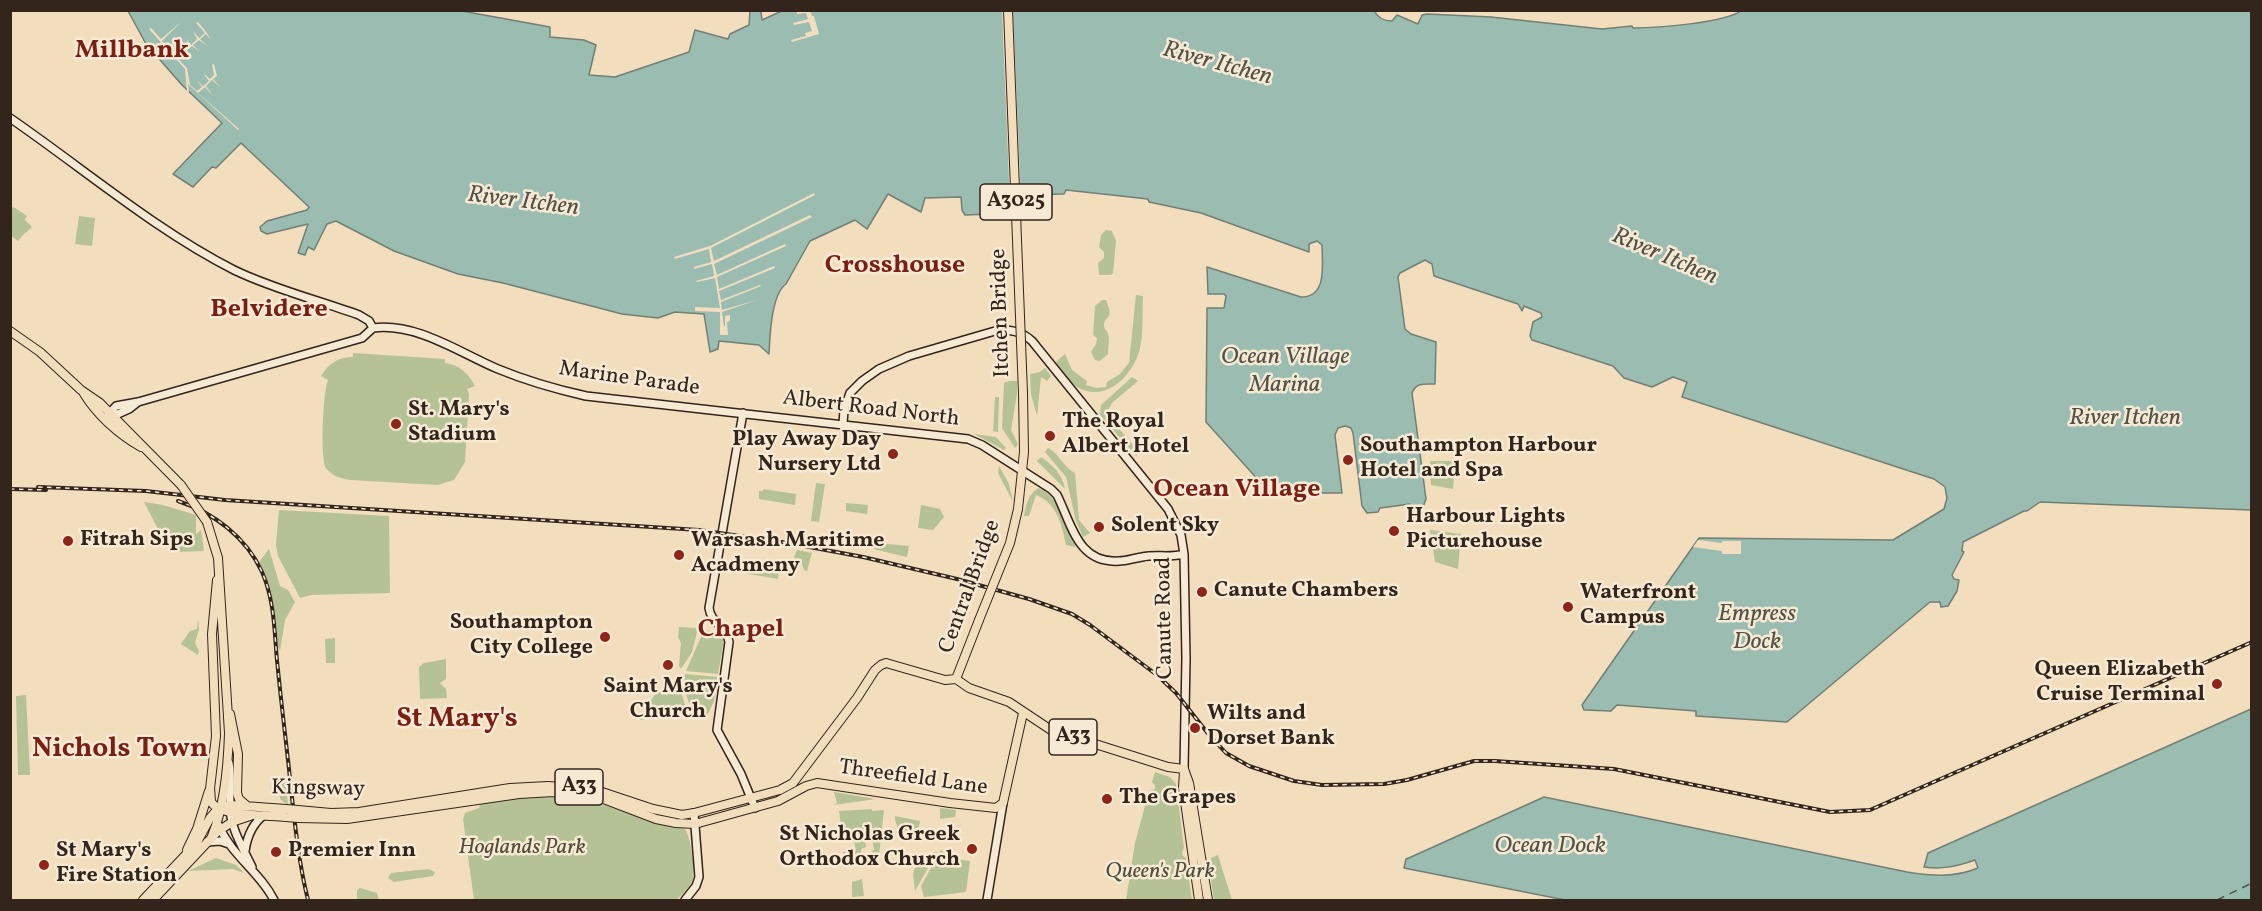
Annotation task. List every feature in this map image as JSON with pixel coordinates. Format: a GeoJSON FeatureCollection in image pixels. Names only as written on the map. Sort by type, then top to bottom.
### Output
{"type":"FeatureCollection","features":[{"type":"Feature","properties":{"kind":"main road","name":"Itchen Bridge"},"geometry":{"type":"LineString","coordinates":[[1008,10],[1023,393],[1022,471]]}},
{"type":"Feature","properties":{"kind":"main road"},"geometry":{"type":"LineString","coordinates":[[10,331],[40,352],[81,390],[91,406],[110,416],[181,485],[207,522],[215,546],[222,604],[222,651],[228,707],[228,760],[216,808],[196,844],[143,900]]}},
{"type":"Feature","properties":{"kind":"main road","name":"Central Bridge"},"geometry":{"type":"LineString","coordinates":[[956,679],[1010,543],[1018,509],[1022,471]]}},
{"type":"Feature","properties":{"kind":"main road"},"geometry":{"type":"LineString","coordinates":[[179,861],[194,835],[210,789],[217,719],[212,627],[219,570]]}},
{"type":"Feature","properties":{"kind":"main road","name":"A33"},"geometry":{"type":"LineString","coordinates":[[449,801],[510,788],[562,786],[596,790],[667,813],[694,813],[788,787],[808,765],[875,670],[884,663],[945,680],[956,679],[969,688],[1009,702],[1051,730],[1168,767],[1184,769]]}},
{"type":"Feature","properties":{"kind":"main road"},"geometry":{"type":"LineString","coordinates":[[228,707],[238,754],[237,793],[239,799],[247,806]]}},
{"type":"Feature","properties":{"kind":"main road","name":"A33"},"geometry":{"type":"LineString","coordinates":[[1003,803],[1023,713]]}},
{"type":"Feature","properties":{"kind":"main road"},"geometry":{"type":"LineString","coordinates":[[808,765],[811,777],[817,783]]}},
{"type":"Feature","properties":{"kind":"main road"},"geometry":{"type":"LineString","coordinates":[[1184,769],[1183,788],[1199,900]]}},
{"type":"Feature","properties":{"kind":"main road"},"geometry":{"type":"LineString","coordinates":[[1184,769],[1189,783],[1208,900]]}},
{"type":"Feature","properties":{"kind":"main road","name":"A33"},"geometry":{"type":"LineString","coordinates":[[449,801],[519,794],[569,793],[616,802],[667,822],[694,824],[784,799],[806,786],[817,783]]}},
{"type":"Feature","properties":{"kind":"main road","name":"Threefield Lane"},"geometry":{"type":"LineString","coordinates":[[817,783],[994,808],[1003,803]]}},
{"type":"Feature","properties":{"kind":"main road"},"geometry":{"type":"LineString","coordinates":[[210,789],[219,825]]}},
{"type":"Feature","properties":{"kind":"main road","name":"Kingsway"},"geometry":{"type":"LineString","coordinates":[[230,809],[247,806],[298,814],[345,813],[449,801]]}},
{"type":"Feature","properties":{"kind":"main road","name":"Kingsway"},"geometry":{"type":"LineString","coordinates":[[216,808],[264,815],[286,813]]}},
{"type":"Feature","properties":{"kind":"main road","name":"Kingsway"},"geometry":{"type":"LineString","coordinates":[[232,822],[255,814]]}},
{"type":"Feature","properties":{"kind":"main road","name":"A33"},"geometry":{"type":"LineString","coordinates":[[153,900],[219,825],[232,822]]}},
{"type":"Feature","properties":{"kind":"street"},"geometry":{"type":"LineString","coordinates":[[10,118],[123,200],[215,260],[251,278],[359,315],[369,321],[373,328],[362,338],[138,402],[110,416]]}},
{"type":"Feature","properties":{"kind":"street","name":"Marine Parade"},"geometry":{"type":"LineString","coordinates":[[373,328],[392,327],[422,335],[479,361],[537,383],[586,396],[743,413]]}},
{"type":"Feature","properties":{"kind":"street","name":"Canute Road"},"geometry":{"type":"LineString","coordinates":[[843,424],[844,410],[851,392],[861,381],[886,365],[995,331],[1010,330],[1023,333],[1037,346],[1168,509],[1178,526],[1184,554],[1186,658],[1184,769]]}},
{"type":"Feature","properties":{"kind":"street"},"geometry":{"type":"LineString","coordinates":[[743,413],[709,608],[711,618],[725,631],[729,642],[716,726],[755,808]]}},
{"type":"Feature","properties":{"kind":"street","name":"Albert Road North"},"geometry":{"type":"LineString","coordinates":[[743,413],[968,439],[982,445],[1046,485],[1057,495],[1083,549],[1100,560],[1111,562],[1145,556],[1184,554]]}},
{"type":"Feature","properties":{"kind":"street"},"geometry":{"type":"LineString","coordinates":[[228,760],[232,776],[230,809],[232,822],[254,870],[274,900]]}},
{"type":"Feature","properties":{"kind":"street"},"geometry":{"type":"LineString","coordinates":[[987,900],[1003,803]]}},
{"type":"Feature","properties":{"kind":"street"},"geometry":{"type":"LineString","coordinates":[[994,808],[999,826]]}},
{"type":"Feature","properties":{"kind":"street"},"geometry":{"type":"LineString","coordinates":[[685,900],[696,886],[699,877],[694,813]]}},
{"type":"Feature","properties":{"kind":"street"},"geometry":{"type":"LineString","coordinates":[[245,852],[251,830],[257,820],[264,815]]}},
{"type":"Feature","properties":{"kind":"street"},"geometry":{"type":"LineString","coordinates":[[219,825],[229,844],[254,870]]}},
{"type":"Feature","properties":{"kind":"street"},"geometry":{"type":"LineString","coordinates":[[209,839],[229,844]]}},
{"type":"Feature","properties":{"kind":"green space"},"geometry":{"type":"Polygon","coordinates":[[[11,207],[27,216],[25,220],[32,227],[18,241],[11,236],[11,207]]]}},
{"type":"Feature","properties":{"kind":"green space"},"geometry":{"type":"Polygon","coordinates":[[[79,216],[95,218],[92,246],[75,244],[79,216]]]}},
{"type":"Feature","properties":{"kind":"green space"},"geometry":{"type":"Polygon","coordinates":[[[1106,230],[1112,231],[1116,241],[1113,273],[1099,275],[1098,263],[1104,258],[1104,252],[1099,247],[1101,235],[1106,230]]]}},
{"type":"Feature","properties":{"kind":"green space"},"geometry":{"type":"Polygon","coordinates":[[[1136,295],[1143,296],[1141,345],[1130,371],[1123,379],[1106,390],[1087,391],[1077,387],[1056,362],[1065,354],[1072,370],[1087,381],[1086,385],[1096,388],[1106,387],[1107,382],[1120,374],[1129,363],[1136,295]]]}},
{"type":"Feature","properties":{"kind":"green space"},"geometry":{"type":"Polygon","coordinates":[[[1102,300],[1106,300],[1109,312],[1104,326],[1108,332],[1109,341],[1108,354],[1100,361],[1095,360],[1091,352],[1097,338],[1093,335],[1095,306],[1102,300]]]}},
{"type":"Feature","properties":{"kind":"green space","name":"St. Mary's Stadium"},"geometry":{"type":"Polygon","coordinates":[[[353,353],[445,359],[445,363],[463,370],[469,377],[475,386],[467,389],[469,394],[465,462],[454,480],[438,485],[351,480],[337,477],[326,468],[323,452],[323,425],[328,380],[321,376],[331,364],[343,358],[353,357],[353,353]]]}},
{"type":"Feature","properties":{"kind":"green space"},"geometry":{"type":"Polygon","coordinates":[[[1045,368],[1051,376],[1047,381],[1041,377],[1037,416],[1031,394],[1030,374],[1040,372],[1045,368]]]}},
{"type":"Feature","properties":{"kind":"green space"},"geometry":{"type":"Polygon","coordinates":[[[1132,377],[1138,381],[1112,403],[1108,410],[1110,418],[1139,452],[1136,456],[1100,415],[1101,405],[1132,377]]]}},
{"type":"Feature","properties":{"kind":"green space"},"geometry":{"type":"Polygon","coordinates":[[[1017,381],[1011,430],[1018,444],[1015,448],[1002,428],[1004,383],[1017,381]]]}},
{"type":"Feature","properties":{"kind":"green space"},"geometry":{"type":"Polygon","coordinates":[[[995,397],[999,397],[998,432],[993,431],[995,397]]]}},
{"type":"Feature","properties":{"kind":"green space"},"geometry":{"type":"Polygon","coordinates":[[[974,434],[996,437],[1006,448],[1004,450],[974,434]]]}},
{"type":"Feature","properties":{"kind":"green space"},"geometry":{"type":"Polygon","coordinates":[[[1048,448],[1075,473],[1079,520],[1090,533],[1083,537],[1076,521],[1066,477],[1045,452],[1048,448]]]}},
{"type":"Feature","properties":{"kind":"green space"},"geometry":{"type":"Polygon","coordinates":[[[1041,457],[1057,471],[1065,489],[1037,461],[1041,457]]]}},
{"type":"Feature","properties":{"kind":"green space"},"geometry":{"type":"Polygon","coordinates":[[[1430,461],[1455,461],[1453,489],[1431,485],[1430,461]]]}},
{"type":"Feature","properties":{"kind":"green space"},"geometry":{"type":"Polygon","coordinates":[[[999,466],[1009,484],[1013,502],[998,473],[999,466]]]}},
{"type":"Feature","properties":{"kind":"green space"},"geometry":{"type":"Polygon","coordinates":[[[816,483],[825,484],[819,522],[811,521],[816,483]]]}},
{"type":"Feature","properties":{"kind":"green space"},"geometry":{"type":"Polygon","coordinates":[[[1038,488],[1052,498],[1057,505],[1076,547],[1066,545],[1063,530],[1054,509],[1043,499],[1036,495],[1029,516],[1024,516],[1028,500],[1038,488]]]}},
{"type":"Feature","properties":{"kind":"green space"},"geometry":{"type":"Polygon","coordinates":[[[763,489],[796,494],[795,505],[759,499],[759,491],[763,489]]]}},
{"type":"Feature","properties":{"kind":"green space"},"geometry":{"type":"Polygon","coordinates":[[[144,502],[196,515],[196,534],[201,530],[204,551],[177,552],[175,534],[160,533],[144,502]]]}},
{"type":"Feature","properties":{"kind":"green space"},"geometry":{"type":"Polygon","coordinates":[[[846,503],[868,505],[867,514],[846,511],[846,503]]]}},
{"type":"Feature","properties":{"kind":"green space"},"geometry":{"type":"Polygon","coordinates":[[[921,505],[940,509],[944,517],[933,530],[918,528],[921,505]]]}},
{"type":"Feature","properties":{"kind":"green space"},"geometry":{"type":"Polygon","coordinates":[[[279,510],[389,516],[390,593],[311,595],[300,598],[278,556],[276,545],[279,510]]]}},
{"type":"Feature","properties":{"kind":"green space"},"geometry":{"type":"Polygon","coordinates":[[[1430,530],[1461,534],[1458,569],[1435,562],[1430,530]]]}},
{"type":"Feature","properties":{"kind":"green space"},"geometry":{"type":"Polygon","coordinates":[[[866,542],[909,546],[907,557],[877,550],[865,544],[866,542]]]}},
{"type":"Feature","properties":{"kind":"green space"},"geometry":{"type":"Polygon","coordinates":[[[269,549],[280,586],[288,590],[295,602],[285,620],[280,651],[271,594],[259,562],[269,549]]]}},
{"type":"Feature","properties":{"kind":"green space"},"geometry":{"type":"Polygon","coordinates":[[[797,550],[812,553],[807,571],[804,570],[801,561],[797,563],[794,557],[797,550]]]}},
{"type":"Feature","properties":{"kind":"green space"},"geometry":{"type":"Polygon","coordinates":[[[750,561],[776,565],[779,572],[778,579],[743,573],[745,564],[750,561]]]}},
{"type":"Feature","properties":{"kind":"green space"},"geometry":{"type":"Polygon","coordinates":[[[198,619],[199,629],[195,643],[199,651],[198,655],[181,644],[190,631],[197,629],[198,619]]]}},
{"type":"Feature","properties":{"kind":"green space"},"geometry":{"type":"Polygon","coordinates":[[[679,627],[698,628],[692,652],[681,669],[679,666],[681,643],[678,637],[679,627]]]}},
{"type":"Feature","properties":{"kind":"green space"},"geometry":{"type":"Polygon","coordinates":[[[704,630],[720,633],[724,639],[718,674],[686,671],[704,630]]]}},
{"type":"Feature","properties":{"kind":"green space"},"geometry":{"type":"Polygon","coordinates":[[[335,638],[335,663],[326,663],[325,639],[335,638]]]}},
{"type":"Feature","properties":{"kind":"green space"},"geometry":{"type":"Polygon","coordinates":[[[446,659],[446,679],[440,683],[446,689],[447,698],[420,699],[419,667],[424,663],[446,659]]]}},
{"type":"Feature","properties":{"kind":"green space"},"geometry":{"type":"Polygon","coordinates":[[[685,674],[718,677],[714,701],[707,716],[698,717],[691,708],[686,691],[685,674]]]}},
{"type":"Feature","properties":{"kind":"green space"},"geometry":{"type":"Polygon","coordinates":[[[679,686],[688,714],[640,720],[656,693],[679,686]]]}},
{"type":"Feature","properties":{"kind":"green space"},"geometry":{"type":"Polygon","coordinates":[[[26,695],[30,775],[18,775],[16,696],[26,695]]]}},
{"type":"Feature","properties":{"kind":"green space","name":"Queen's Park"},"geometry":{"type":"Polygon","coordinates":[[[1155,772],[1170,777],[1176,784],[1184,848],[1182,852],[1186,858],[1192,900],[1126,900],[1135,843],[1149,791],[1155,789],[1152,782],[1155,772]]]}},
{"type":"Feature","properties":{"kind":"green space"},"geometry":{"type":"Polygon","coordinates":[[[285,777],[288,805],[280,799],[278,779],[283,779],[285,777]]]}},
{"type":"Feature","properties":{"kind":"green space"},"geometry":{"type":"Polygon","coordinates":[[[834,792],[876,799],[833,805],[837,803],[834,792]]]}},
{"type":"Feature","properties":{"kind":"green space","name":"Hoglands Park"},"geometry":{"type":"Polygon","coordinates":[[[547,796],[593,801],[652,822],[685,829],[693,863],[691,884],[676,900],[474,900],[463,819],[465,813],[479,808],[480,804],[511,798],[547,796]]]}},
{"type":"Feature","properties":{"kind":"green space"},"geometry":{"type":"Polygon","coordinates":[[[940,808],[956,810],[955,817],[940,819],[940,808]]]}},
{"type":"Feature","properties":{"kind":"green space"},"geometry":{"type":"Polygon","coordinates":[[[872,809],[872,811],[884,810],[879,856],[873,857],[871,831],[864,832],[866,847],[861,849],[862,856],[843,855],[843,852],[856,850],[854,841],[846,840],[844,831],[842,831],[839,811],[872,809]]]}},
{"type":"Feature","properties":{"kind":"green space"},"geometry":{"type":"Polygon","coordinates":[[[895,816],[920,821],[918,832],[900,834],[895,816]]]}},
{"type":"Feature","properties":{"kind":"green space"},"geometry":{"type":"Polygon","coordinates":[[[941,850],[949,858],[970,861],[966,892],[924,897],[921,886],[941,850]]]}},
{"type":"Feature","properties":{"kind":"green space"},"geometry":{"type":"Polygon","coordinates":[[[937,852],[915,891],[913,874],[919,855],[937,852]]]}},
{"type":"Feature","properties":{"kind":"green space"},"geometry":{"type":"Polygon","coordinates":[[[1218,855],[1232,900],[1214,900],[1209,867],[1211,858],[1218,855]]]}},
{"type":"Feature","properties":{"kind":"green space"},"geometry":{"type":"Polygon","coordinates":[[[216,858],[236,865],[244,873],[233,869],[188,871],[216,858]]]}},
{"type":"Feature","properties":{"kind":"green space"},"geometry":{"type":"Polygon","coordinates":[[[429,869],[435,872],[433,876],[394,882],[388,878],[391,873],[429,869]]]}},
{"type":"Feature","properties":{"kind":"green space"},"geometry":{"type":"Polygon","coordinates":[[[862,879],[864,896],[852,897],[852,882],[862,879]]]}},
{"type":"Feature","properties":{"kind":"green space"},"geometry":{"type":"Polygon","coordinates":[[[360,888],[377,893],[379,900],[357,900],[357,890],[360,888]]]}},
{"type":"Feature","properties":{"kind":"water"},"geometry":{"type":"Polygon","coordinates":[[[750,10],[761,11],[762,20],[784,10],[1374,10],[1379,17],[1386,20],[1392,21],[1397,15],[1418,24],[1422,15],[1427,14],[1491,17],[1602,29],[1690,24],[1734,15],[1742,10],[2251,11],[2251,510],[2040,502],[2027,511],[1963,542],[1962,551],[1964,552],[1952,575],[1954,579],[1959,580],[1957,591],[1948,606],[1941,607],[1940,602],[1930,602],[1787,722],[1696,716],[1696,711],[1617,705],[1611,711],[1584,710],[1582,705],[1699,538],[1893,540],[1944,509],[1947,498],[1945,487],[1934,479],[1682,397],[1687,382],[1673,377],[1652,387],[1624,378],[1613,366],[1532,340],[1530,336],[1533,322],[1542,317],[1541,313],[1524,306],[1522,311],[1518,304],[1434,276],[1432,264],[1425,260],[1400,273],[1398,277],[1405,329],[1411,334],[1436,342],[1435,384],[1419,385],[1412,393],[1426,499],[1423,507],[1412,508],[1410,504],[1380,508],[1378,512],[1367,513],[1362,506],[1353,433],[1351,428],[1345,426],[1338,428],[1335,435],[1342,493],[1270,493],[1206,422],[1207,308],[1224,308],[1226,296],[1208,294],[1207,267],[1301,297],[1310,296],[1320,286],[1322,278],[1322,245],[1317,241],[1309,244],[1309,252],[1201,213],[1149,202],[1148,199],[1066,190],[1064,194],[1022,195],[1012,202],[996,203],[991,214],[965,215],[962,210],[961,197],[925,198],[921,212],[888,194],[867,229],[855,220],[810,241],[777,297],[772,316],[769,354],[759,345],[719,341],[718,349],[710,352],[704,314],[675,312],[658,318],[622,314],[503,283],[458,274],[394,251],[336,221],[327,224],[314,250],[308,247],[305,255],[298,253],[308,224],[267,234],[261,231],[260,227],[267,221],[307,210],[309,207],[241,143],[216,168],[212,167],[193,187],[173,174],[222,123],[182,85],[146,44],[128,11],[462,11],[550,27],[550,37],[584,40],[596,45],[589,75],[615,77],[689,52],[695,30],[728,39],[730,34],[749,25],[750,10]]]}},
{"type":"Feature","properties":{"kind":"water","name":"Ocean Dock"},"geometry":{"type":"Polygon","coordinates":[[[2251,709],[2251,900],[1565,900],[1404,868],[1406,859],[1544,797],[1907,872],[1952,875],[1978,868],[1975,860],[1950,867],[1924,867],[1928,853],[2251,709]]]}},
{"type":"Feature","properties":{"kind":"pier"},"geometry":{"type":"Polygon","coordinates":[[[1002,10],[1013,11],[1021,200],[1010,205],[1002,10]]]}},
{"type":"Feature","properties":{"kind":"pier"},"geometry":{"type":"Polygon","coordinates":[[[810,11],[814,16],[819,34],[792,42],[791,40],[806,36],[805,33],[812,31],[809,22],[794,25],[793,23],[808,19],[806,13],[797,14],[797,12],[810,11]]]}},
{"type":"Feature","properties":{"kind":"pier"},"geometry":{"type":"Polygon","coordinates":[[[181,22],[162,41],[168,48],[179,41],[170,49],[177,57],[182,53],[179,48],[183,52],[190,46],[186,38],[191,45],[197,39],[193,31],[199,38],[205,33],[196,23],[198,22],[211,40],[206,34],[200,39],[207,46],[199,40],[193,45],[200,52],[192,46],[186,51],[193,59],[185,52],[178,59],[187,68],[190,85],[197,91],[202,87],[197,80],[203,86],[209,81],[203,73],[210,79],[214,75],[212,65],[214,64],[217,76],[213,79],[221,88],[212,80],[206,86],[213,96],[205,87],[198,93],[238,130],[188,84],[189,92],[187,91],[185,69],[149,29],[151,28],[161,39],[181,22]]]}},
{"type":"Feature","properties":{"kind":"pier"},"geometry":{"type":"Polygon","coordinates":[[[814,193],[815,195],[711,248],[714,261],[810,215],[812,217],[714,264],[717,275],[785,244],[786,246],[717,277],[719,289],[774,266],[775,268],[719,291],[721,300],[761,286],[721,302],[722,310],[757,300],[722,312],[724,326],[725,316],[730,315],[730,321],[727,322],[728,335],[720,335],[720,312],[695,311],[695,307],[720,308],[715,278],[696,281],[714,276],[712,264],[694,269],[694,267],[711,262],[709,249],[675,259],[674,257],[710,246],[814,193]]]}},
{"type":"Feature","properties":{"kind":"pier"},"geometry":{"type":"Polygon","coordinates":[[[1698,540],[1722,543],[1722,541],[1741,541],[1741,554],[1722,554],[1722,551],[1693,547],[1698,540]]]}},
{"type":"Feature","properties":{"kind":"ferry route"},"geometry":{"type":"LineString","coordinates":[[2217,900],[2252,883]]}},
{"type":"Feature","properties":{"kind":"railway"},"geometry":{"type":"LineString","coordinates":[[38,487],[146,491],[225,500],[699,530],[863,557],[957,579],[1029,599],[1072,614],[1157,675],[1176,693],[1226,753],[1249,766],[1294,781],[1322,785],[1384,784],[1407,780],[1474,761],[1495,761],[1614,769],[1830,812],[1870,810],[2252,642]]}},
{"type":"Feature","properties":{"kind":"railway"},"geometry":{"type":"LineString","coordinates":[[10,489],[46,490]]}},
{"type":"Feature","properties":{"kind":"railway"},"geometry":{"type":"LineString","coordinates":[[178,501],[204,512],[238,537],[255,559],[267,584],[274,621],[296,831],[308,900]]}},
{"type":"Feature","properties":{"kind":"place","name":"St. Mary's Stadium"},"geometry":{"type":"Point","coordinates":[396,424]}},
{"type":"Feature","properties":{"kind":"place","name":"The Royal Albert Hotel"},"geometry":{"type":"Point","coordinates":[1050,436]}},
{"type":"Feature","properties":{"kind":"place","name":"Play Away Day Nursery Ltd"},"geometry":{"type":"Point","coordinates":[893,454]}},
{"type":"Feature","properties":{"kind":"place","name":"Southampton Harbour Hotel and Spa"},"geometry":{"type":"Point","coordinates":[1348,460]}},
{"type":"Feature","properties":{"kind":"place","name":"Solent Sky"},"geometry":{"type":"Point","coordinates":[1099,527]}},
{"type":"Feature","properties":{"kind":"place","name":"Harbour Lights Picturehouse"},"geometry":{"type":"Point","coordinates":[1394,531]}},
{"type":"Feature","properties":{"kind":"place","name":"Fitrah Sips"},"geometry":{"type":"Point","coordinates":[68,541]}},
{"type":"Feature","properties":{"kind":"place","name":"Warsash Maritime Acadmeny"},"geometry":{"type":"Point","coordinates":[679,555]}},
{"type":"Feature","properties":{"kind":"place","name":"Canute Chambers"},"geometry":{"type":"Point","coordinates":[1202,592]}},
{"type":"Feature","properties":{"kind":"place","name":"Waterfront Campus"},"geometry":{"type":"Point","coordinates":[1568,607]}},
{"type":"Feature","properties":{"kind":"place","name":"Southampton City College"},"geometry":{"type":"Point","coordinates":[605,637]}},
{"type":"Feature","properties":{"kind":"place","name":"Saint Mary's Church"},"geometry":{"type":"Point","coordinates":[668,665]}},
{"type":"Feature","properties":{"kind":"place","name":"Queen Elizabeth Cruise Terminal"},"geometry":{"type":"Point","coordinates":[2217,684]}},
{"type":"Feature","properties":{"kind":"place","name":"Wilts and Dorset Bank"},"geometry":{"type":"Point","coordinates":[1195,728]}},
{"type":"Feature","properties":{"kind":"place","name":"The Grapes"},"geometry":{"type":"Point","coordinates":[1107,799]}},
{"type":"Feature","properties":{"kind":"place","name":"St Nicholas Greek Orthodox Church"},"geometry":{"type":"Point","coordinates":[972,849]}},
{"type":"Feature","properties":{"kind":"place","name":"Premier Inn"},"geometry":{"type":"Point","coordinates":[276,852]}},
{"type":"Feature","properties":{"kind":"place","name":"St Mary's Fire Station"},"geometry":{"type":"Point","coordinates":[44,865]}},
{"type":"Feature","properties":{"kind":"district","name":"Millbank"},"geometry":{"type":"Point","coordinates":[132,52]}},
{"type":"Feature","properties":{"kind":"district","name":"Crosshouse"},"geometry":{"type":"Point","coordinates":[895,267]}},
{"type":"Feature","properties":{"kind":"district","name":"Belvidere"},"geometry":{"type":"Point","coordinates":[269,311]}},
{"type":"Feature","properties":{"kind":"district","name":"Ocean Village"},"geometry":{"type":"Point","coordinates":[1237,491]}},
{"type":"Feature","properties":{"kind":"district","name":"Chapel"},"geometry":{"type":"Point","coordinates":[741,631]}},
{"type":"Feature","properties":{"kind":"district","name":"St Mary's"},"geometry":{"type":"Point","coordinates":[457,721]}},
{"type":"Feature","properties":{"kind":"district","name":"Nichols Town"},"geometry":{"type":"Point","coordinates":[120,751]}},
{"type":"Feature","properties":{"kind":"water label","name":"River Itchen"},"geometry":{"type":"Point","coordinates":[1217,65]}},
{"type":"Feature","properties":{"kind":"water label","name":"River Itchen"},"geometry":{"type":"Point","coordinates":[523,203]}},
{"type":"Feature","properties":{"kind":"water label","name":"River Itchen"},"geometry":{"type":"Point","coordinates":[1664,258]}},
{"type":"Feature","properties":{"kind":"water label","name":"Ocean Village Marina"},"geometry":{"type":"Point","coordinates":[1285,373]}},
{"type":"Feature","properties":{"kind":"water label","name":"River Itchen"},"geometry":{"type":"Point","coordinates":[2125,420]}},
{"type":"Feature","properties":{"kind":"water label","name":"Empress Dock"},"geometry":{"type":"Point","coordinates":[1757,630]}}]}
